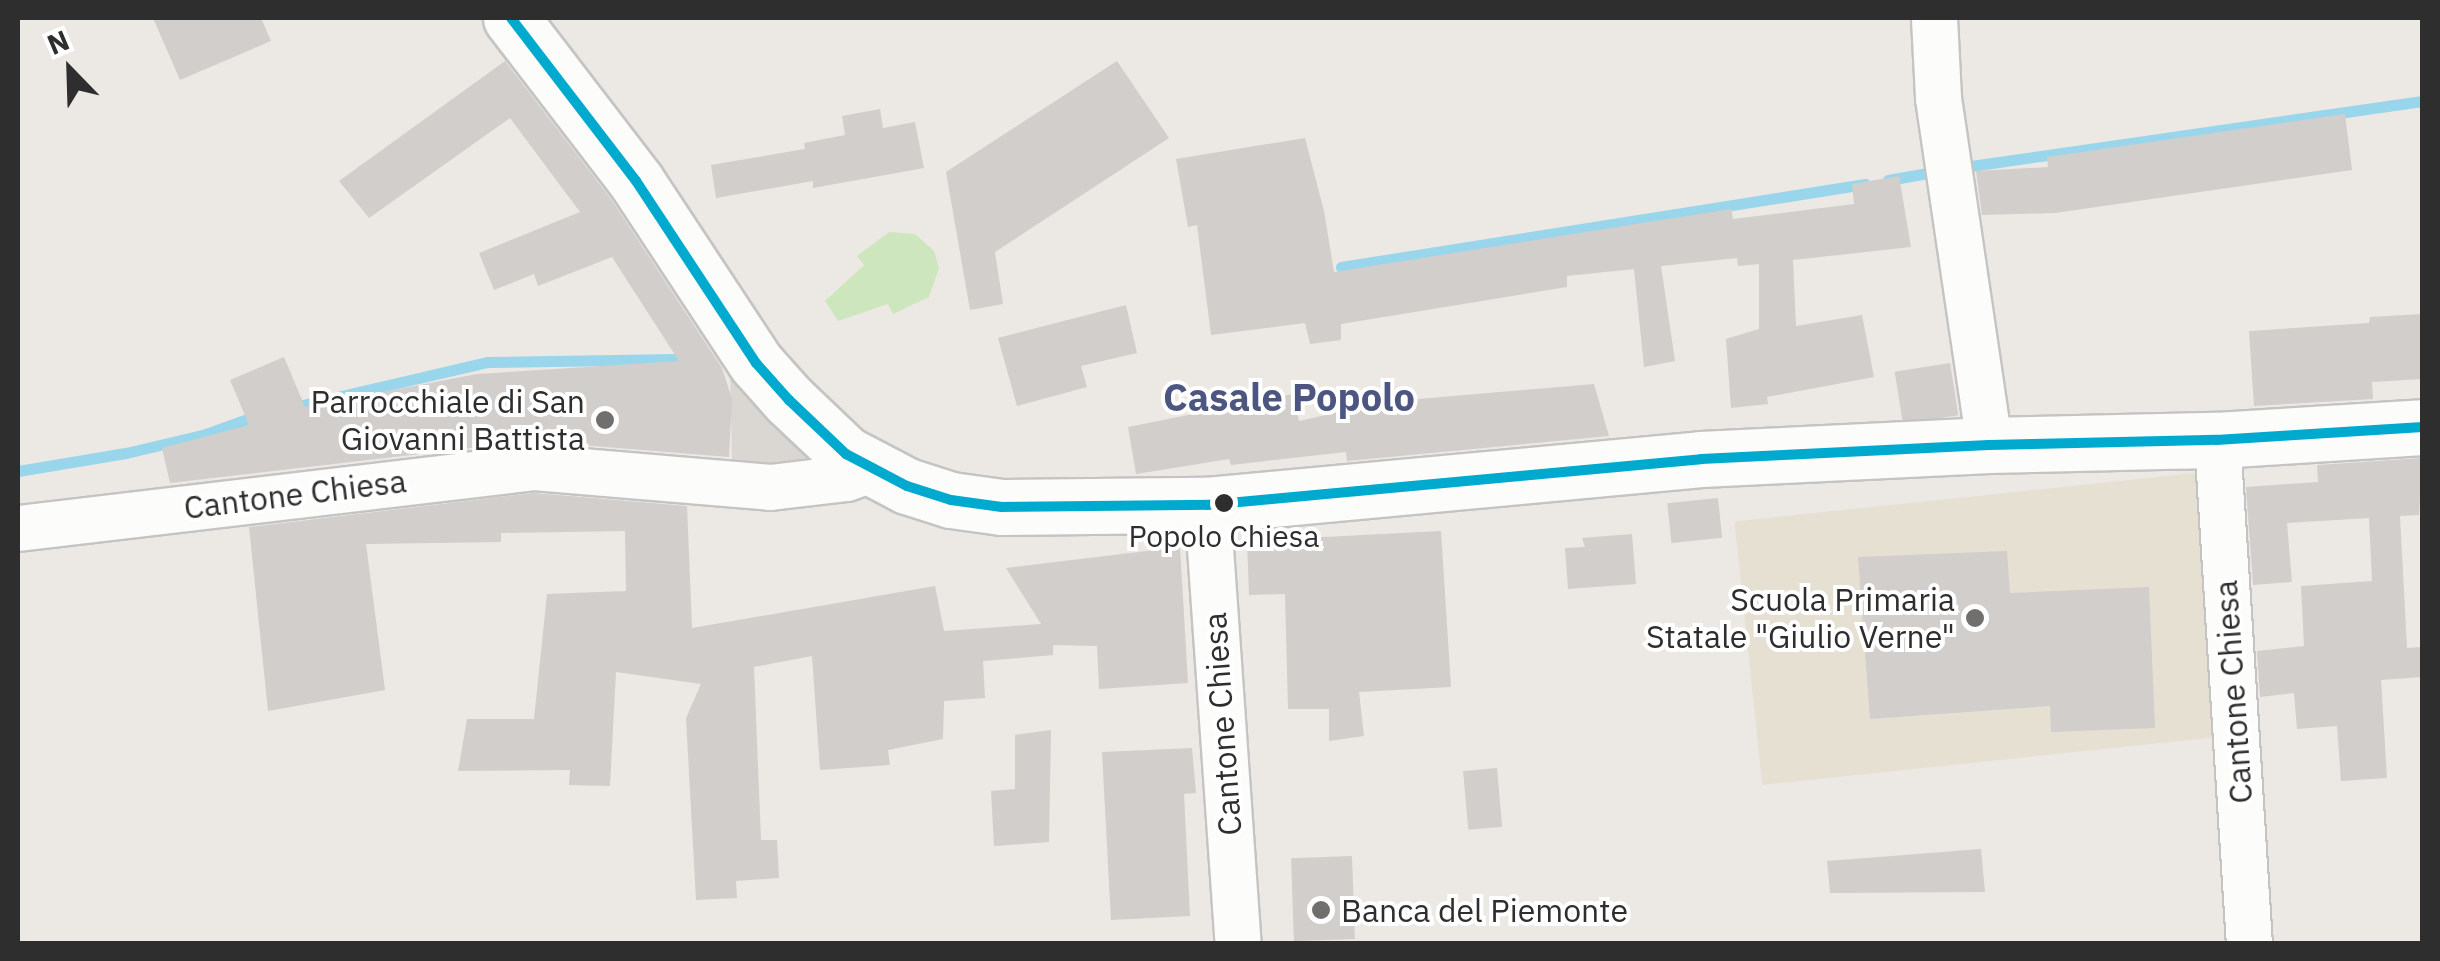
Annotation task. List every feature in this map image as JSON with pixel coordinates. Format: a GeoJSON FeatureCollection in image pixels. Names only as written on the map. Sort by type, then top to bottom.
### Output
{"type":"FeatureCollection","features":[{"type":"Feature","properties":{"kind":"street"},"geometry":{"type":"LineString","coordinates":[[511,18],[636,181],[756,362],[826,437],[871,469],[951,500],[1002,507],[1207,505],[1701,460],[1989,445],[2217,440],[2422,426]]}},
{"type":"Feature","properties":{"kind":"street"},"geometry":{"type":"LineString","coordinates":[[1934,18],[1945,144],[1989,445]]}},
{"type":"Feature","properties":{"kind":"street","name":"Cantone Chiesa"},"geometry":{"type":"LineString","coordinates":[[2217,440],[2249,944]]}},
{"type":"Feature","properties":{"kind":"street","name":"Cantone Chiesa"},"geometry":{"type":"LineString","coordinates":[[18,528],[534,467],[770,488],[846,478],[871,469]]}},
{"type":"Feature","properties":{"kind":"street","name":"Cantone Chiesa"},"geometry":{"type":"LineString","coordinates":[[1207,505],[1238,944]]}},
{"type":"Feature","properties":{"kind":"shaded area"},"geometry":{"type":"Polygon","coordinates":[[[730,367],[804,450],[805,468],[732,462],[730,367]]]}},
{"type":"Feature","properties":{"kind":"shaded area","name":"Scuola Primaria Statale \"Giulio Verne\""},"geometry":{"type":"Polygon","coordinates":[[[2195,473],[2223,737],[1762,785],[1735,521],[2195,473]]]}},
{"type":"Feature","properties":{"kind":"green space"},"geometry":{"type":"Polygon","coordinates":[[[889,232],[915,234],[934,251],[939,268],[929,297],[893,314],[888,304],[838,321],[825,301],[864,265],[857,256],[889,232]]]}},
{"type":"Feature","properties":{"kind":"building"},"geometry":{"type":"Polygon","coordinates":[[[153,18],[261,18],[271,41],[180,80],[153,18]]]}},
{"type":"Feature","properties":{"kind":"building"},"geometry":{"type":"Polygon","coordinates":[[[505,61],[611,199],[722,368],[732,399],[729,457],[531,441],[170,483],[162,448],[249,425],[230,380],[284,357],[305,407],[477,374],[679,361],[612,257],[538,286],[534,274],[494,290],[479,253],[580,212],[510,118],[369,218],[339,181],[505,61]]]}},
{"type":"Feature","properties":{"kind":"building"},"geometry":{"type":"Polygon","coordinates":[[[1117,61],[1169,138],[995,252],[1003,304],[970,310],[946,172],[1117,61]]]}},
{"type":"Feature","properties":{"kind":"building"},"geometry":{"type":"Polygon","coordinates":[[[880,109],[883,128],[915,122],[924,168],[813,188],[813,181],[716,198],[711,165],[805,149],[804,143],[845,135],[842,116],[880,109]]]}},
{"type":"Feature","properties":{"kind":"building"},"geometry":{"type":"Polygon","coordinates":[[[2345,114],[2352,170],[2055,213],[1982,215],[1976,171],[2048,167],[2047,157],[2345,114]]]}},
{"type":"Feature","properties":{"kind":"building"},"geometry":{"type":"Polygon","coordinates":[[[1305,138],[1324,211],[1334,272],[1731,209],[1733,219],[1854,204],[1852,184],[1899,176],[1911,247],[1793,260],[1796,326],[1862,315],[1874,377],[1767,397],[1768,404],[1731,408],[1726,339],[1759,329],[1759,264],[1738,266],[1737,258],[1661,266],[1675,361],[1644,367],[1634,269],[1567,276],[1567,287],[1341,324],[1341,340],[1310,344],[1305,323],[1211,335],[1197,225],[1188,227],[1176,159],[1305,138]]]}},
{"type":"Feature","properties":{"kind":"building"},"geometry":{"type":"Polygon","coordinates":[[[1126,305],[1137,353],[1081,366],[1087,387],[1017,406],[998,338],[1126,305]]]}},
{"type":"Feature","properties":{"kind":"building"},"geometry":{"type":"Polygon","coordinates":[[[2422,314],[2422,379],[2372,382],[2373,399],[2254,406],[2249,331],[2369,323],[2370,317],[2422,314]]]}},
{"type":"Feature","properties":{"kind":"building"},"geometry":{"type":"Polygon","coordinates":[[[1950,363],[1958,415],[1903,424],[1895,372],[1950,363]]]}},
{"type":"Feature","properties":{"kind":"building"},"geometry":{"type":"Polygon","coordinates":[[[1594,384],[1609,436],[1347,461],[1346,452],[1231,465],[1229,459],[1136,474],[1128,427],[1293,394],[1299,421],[1384,402],[1594,384]]]}},
{"type":"Feature","properties":{"kind":"building"},"geometry":{"type":"Polygon","coordinates":[[[2422,458],[2419,515],[2400,516],[2407,648],[2422,647],[2422,677],[2381,680],[2387,778],[2341,781],[2337,726],[2297,729],[2294,693],[2260,697],[2257,651],[2304,646],[2301,586],[2372,581],[2369,518],[2287,523],[2292,582],[2253,585],[2246,487],[2318,482],[2317,465],[2422,458]]]}},
{"type":"Feature","properties":{"kind":"building"},"geometry":{"type":"Polygon","coordinates":[[[534,493],[687,506],[692,628],[935,586],[944,631],[1041,624],[1006,568],[1180,547],[1188,683],[1099,689],[1097,646],[1053,645],[1053,655],[983,661],[985,698],[944,701],[943,739],[888,750],[890,765],[820,770],[812,656],[754,667],[761,840],[777,840],[779,878],[736,881],[737,898],[696,900],[686,718],[701,684],[616,672],[610,786],[569,785],[570,770],[458,771],[467,719],[534,719],[547,594],[626,591],[625,531],[501,533],[501,542],[366,544],[385,690],[268,711],[249,527],[534,493]]]}},
{"type":"Feature","properties":{"kind":"building"},"geometry":{"type":"Polygon","coordinates":[[[1718,498],[1722,538],[1671,543],[1667,503],[1718,498]]]}},
{"type":"Feature","properties":{"kind":"building"},"geometry":{"type":"Polygon","coordinates":[[[1441,531],[1451,687],[1359,692],[1364,736],[1329,741],[1329,709],[1288,709],[1285,594],[1249,595],[1247,541],[1441,531]]]}},
{"type":"Feature","properties":{"kind":"building"},"geometry":{"type":"Polygon","coordinates":[[[1632,534],[1636,584],[1568,589],[1565,548],[1585,547],[1582,538],[1632,534]]]}},
{"type":"Feature","properties":{"kind":"building"},"geometry":{"type":"Polygon","coordinates":[[[2007,551],[2010,593],[2149,587],[2155,728],[2051,732],[2050,706],[1870,719],[1858,557],[2007,551]]]}},
{"type":"Feature","properties":{"kind":"building"},"geometry":{"type":"Polygon","coordinates":[[[1051,730],[1049,842],[994,846],[991,791],[1015,789],[1015,735],[1051,730]]]}},
{"type":"Feature","properties":{"kind":"building"},"geometry":{"type":"Polygon","coordinates":[[[1192,748],[1196,793],[1184,794],[1190,916],[1111,920],[1102,752],[1192,748]]]}},
{"type":"Feature","properties":{"kind":"building"},"geometry":{"type":"Polygon","coordinates":[[[1497,768],[1502,827],[1468,830],[1463,771],[1497,768]]]}},
{"type":"Feature","properties":{"kind":"building"},"geometry":{"type":"Polygon","coordinates":[[[1981,849],[1985,892],[1830,893],[1827,861],[1981,849]]]}},
{"type":"Feature","properties":{"kind":"building"},"geometry":{"type":"Polygon","coordinates":[[[1352,856],[1355,939],[1294,941],[1291,858],[1352,856]]]}},
{"type":"Feature","properties":{"kind":"waterway"},"geometry":{"type":"LineString","coordinates":[[1957,168],[2422,101]]}},
{"type":"Feature","properties":{"kind":"waterway"},"geometry":{"type":"LineString","coordinates":[[1888,180],[1939,171]]}},
{"type":"Feature","properties":{"kind":"waterway"},"geometry":{"type":"LineString","coordinates":[[1341,267],[1865,184]]}},
{"type":"Feature","properties":{"kind":"waterway"},"geometry":{"type":"LineString","coordinates":[[294,407],[488,362],[690,359]]}},
{"type":"Feature","properties":{"kind":"waterway"},"geometry":{"type":"LineString","coordinates":[[18,471],[203,435],[261,414]]}},
{"type":"Feature","properties":{"kind":"transit line"},"geometry":{"type":"LineString","coordinates":[[511,18],[636,181],[756,363],[789,400],[846,454],[907,486],[951,500],[1002,507],[1207,505],[1701,459],[1989,445],[2217,440],[2422,427]]}},
{"type":"Feature","properties":{"kind":"place","name":"Parrocchiale di San Giovanni Battista"},"geometry":{"type":"Point","coordinates":[605,420]}},
{"type":"Feature","properties":{"kind":"place","name":"Popolo Chiesa"},"geometry":{"type":"Point","coordinates":[1224,503]}},
{"type":"Feature","properties":{"kind":"place","name":"Scuola Primaria Statale \"Giulio Verne\""},"geometry":{"type":"Point","coordinates":[1975,618]}},
{"type":"Feature","properties":{"kind":"place","name":"Banca del Piemonte"},"geometry":{"type":"Point","coordinates":[1321,910]}},
{"type":"Feature","properties":{"kind":"district","name":"Casale Popolo"},"geometry":{"type":"Point","coordinates":[1289,397]}}]}
